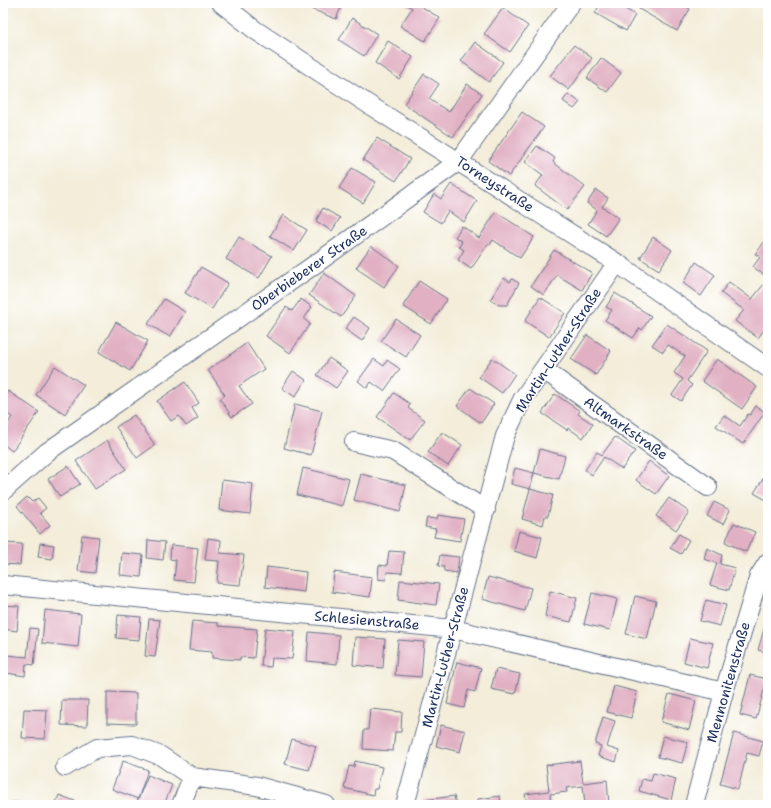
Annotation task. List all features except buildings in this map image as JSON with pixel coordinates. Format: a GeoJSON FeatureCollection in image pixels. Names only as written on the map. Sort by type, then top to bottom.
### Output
{"type":"FeatureCollection","features":[{"type":"Feature","properties":{"kind":"street","name":"Torneystraße"},"geometry":{"type":"LineString","coordinates":[[221,3],[255,30],[617,263],[767,365]]}},
{"type":"Feature","properties":{"kind":"street","name":"Oberbieberer Straße"},"geometry":{"type":"LineString","coordinates":[[3,491],[47,452],[321,260],[459,161],[571,3]]}},
{"type":"Feature","properties":{"kind":"street","name":"Martin-Luther-Straße"},"geometry":{"type":"LineString","coordinates":[[405,805],[505,436],[522,400],[617,263]]}},
{"type":"Feature","properties":{"kind":"street","name":"Altmarkstraße"},"geometry":{"type":"LineString","coordinates":[[544,370],[708,487]]}},
{"type":"Feature","properties":{"kind":"street"},"geometry":{"type":"LineString","coordinates":[[354,442],[393,451],[486,510]]}},
{"type":"Feature","properties":{"kind":"street","name":"Mennonitenstraße"},"geometry":{"type":"LineString","coordinates":[[694,805],[724,692],[759,576],[768,562]]}},
{"type":"Feature","properties":{"kind":"street","name":"Schlesienstraße"},"geometry":{"type":"LineString","coordinates":[[3,585],[453,628],[724,692]]}},
{"type":"Feature","properties":{"kind":"street"},"geometry":{"type":"LineString","coordinates":[[65,767],[97,748],[132,745],[161,756],[192,777],[257,786],[326,805]]}},
{"type":"Feature","properties":{"kind":"street"},"geometry":{"type":"LineString","coordinates":[[181,805],[192,777]]}}]}
